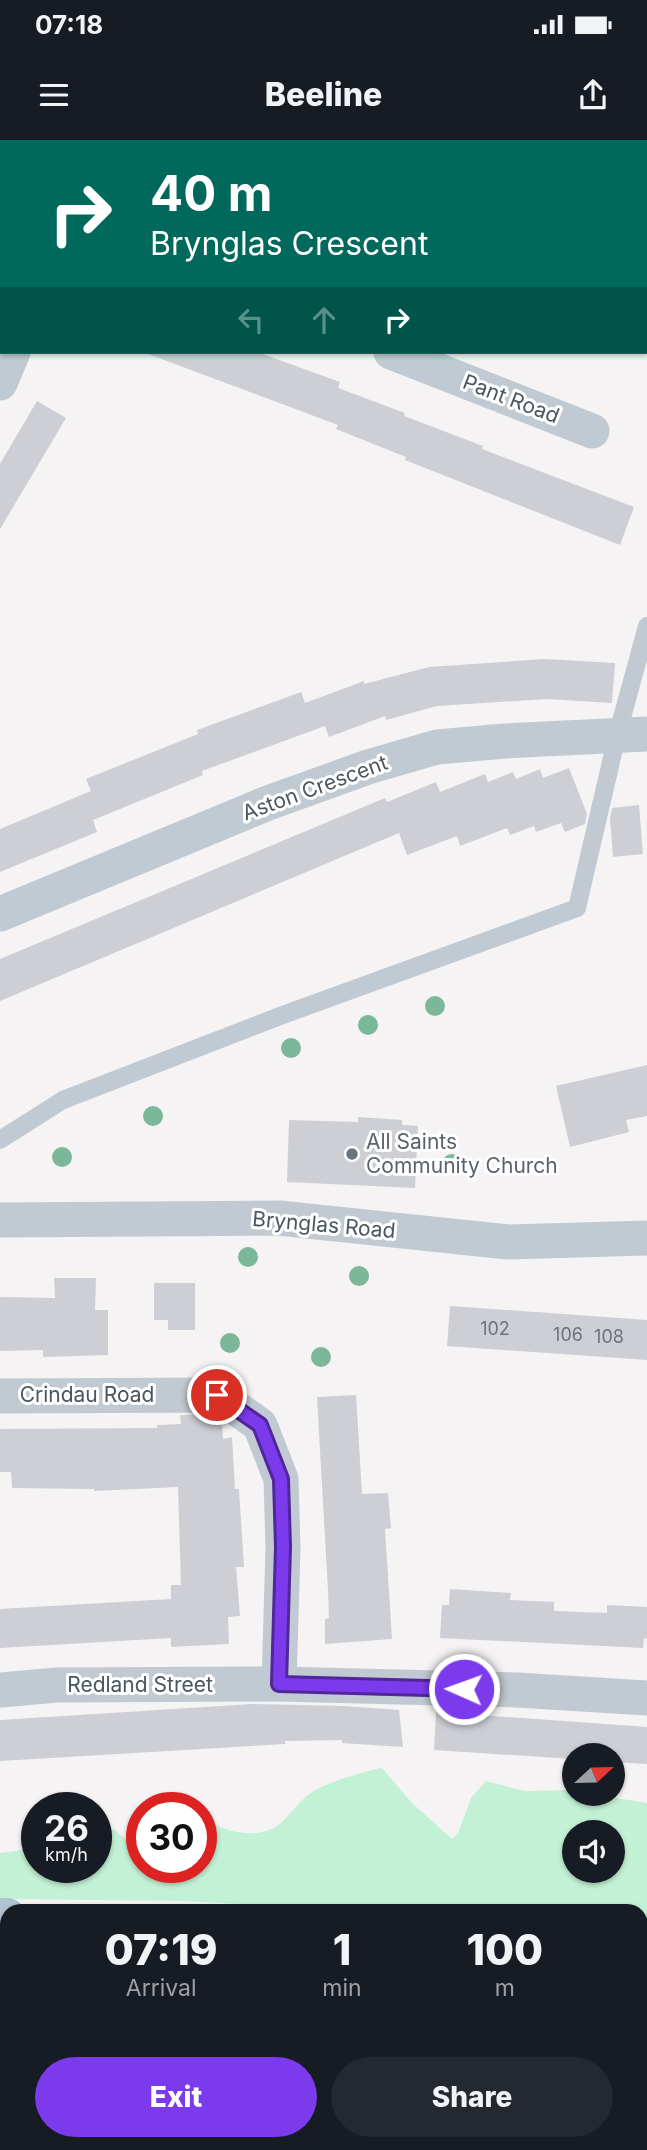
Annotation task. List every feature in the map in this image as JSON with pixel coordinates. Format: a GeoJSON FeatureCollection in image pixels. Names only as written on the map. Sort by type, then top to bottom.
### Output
{"type":"FeatureCollection","features":[{"type":"Feature","properties":{"kind":"street"},"geometry":{"type":"LineString","coordinates":[[0,383],[12,354]]}},
{"type":"Feature","properties":{"kind":"street","name":"Pant Road"},"geometry":{"type":"LineString","coordinates":[[396,354],[592,431]]}},
{"type":"Feature","properties":{"kind":"street","name":"Aston Crescent"},"geometry":{"type":"LineString","coordinates":[[0,914],[268,803],[368,767],[437,747],[632,735]]}},
{"type":"Feature","properties":{"kind":"street","name":"Brynglas Road"},"geometry":{"type":"LineString","coordinates":[[0,1220],[279,1218],[508,1242],[647,1238]]}},
{"type":"Feature","properties":{"kind":"street","name":"Crindau Road"},"geometry":{"type":"LineString","coordinates":[[0,1396],[217,1395],[260,1425],[281,1479],[283,1547],[279,1684]]}},
{"type":"Feature","properties":{"kind":"street","name":"Redland Street"},"geometry":{"type":"LineString","coordinates":[[0,1690],[57,1685],[279,1684],[517,1690],[647,1698]]}},
{"type":"Feature","properties":{"kind":"lane"},"geometry":{"type":"LineString","coordinates":[[0,1140],[63,1100],[280,1016],[577,908],[632,735],[647,626]]}},
{"type":"Feature","properties":{"kind":"green space"},"geometry":{"type":"Polygon","coordinates":[[[382,1768],[412,1803],[452,1839],[458,1833],[471,1798],[486,1781],[524,1791],[562,1790],[562,1806],[625,1806],[625,1799],[647,1803],[647,1904],[238,1904],[0,1899],[0,1853],[21,1850],[21,1883],[112,1883],[112,1830],[126,1840],[126,1883],[217,1883],[217,1825],[241,1833],[268,1830],[284,1820],[303,1799],[326,1785],[382,1768]]]}},
{"type":"Feature","properties":{"kind":"building"},"geometry":{"type":"Polygon","coordinates":[[[148,354],[263,354],[340,382],[338,388],[483,446],[482,449],[634,507],[620,545],[405,460],[406,457],[336,429],[338,425],[148,354]]]}},
{"type":"Feature","properties":{"kind":"building"},"geometry":{"type":"Polygon","coordinates":[[[37,401],[66,418],[0,529],[0,464],[37,401]]]}},
{"type":"Feature","properties":{"kind":"building"},"geometry":{"type":"Polygon","coordinates":[[[545,659],[615,663],[612,703],[547,699],[437,706],[386,720],[385,716],[329,737],[325,726],[202,771],[203,775],[93,820],[97,832],[0,872],[0,829],[91,791],[86,779],[198,734],[197,730],[301,692],[305,703],[364,681],[364,684],[429,667],[545,659]]]}},
{"type":"Feature","properties":{"kind":"building"},"geometry":{"type":"Polygon","coordinates":[[[569,768],[587,814],[585,824],[565,832],[561,823],[536,832],[534,826],[510,835],[507,828],[460,846],[457,836],[407,855],[399,833],[0,1001],[0,959],[385,798],[387,802],[436,782],[440,792],[485,774],[488,782],[513,772],[516,779],[540,769],[543,778],[569,768]]]}},
{"type":"Feature","properties":{"kind":"building"},"geometry":{"type":"Polygon","coordinates":[[[639,805],[643,854],[613,857],[610,818],[612,808],[639,805]]]}},
{"type":"Feature","properties":{"kind":"building"},"geometry":{"type":"Polygon","coordinates":[[[647,1065],[647,1116],[626,1120],[629,1132],[570,1147],[556,1086],[647,1065]]]}},
{"type":"Feature","properties":{"kind":"building","name":"All Saints Community Church"},"geometry":{"type":"Polygon","coordinates":[[[358,1117],[402,1120],[402,1125],[418,1126],[415,1188],[287,1182],[289,1120],[358,1122],[358,1117]]]}},
{"type":"Feature","properties":{"kind":"building"},"geometry":{"type":"Polygon","coordinates":[[[54,1278],[96,1278],[95,1310],[108,1310],[108,1355],[43,1357],[43,1350],[0,1351],[0,1297],[55,1298],[54,1278]]]}},
{"type":"Feature","properties":{"kind":"building"},"geometry":{"type":"Polygon","coordinates":[[[154,1283],[195,1283],[195,1330],[168,1330],[168,1320],[154,1320],[154,1283]]]}},
{"type":"Feature","properties":{"kind":"building"},"geometry":{"type":"Polygon","coordinates":[[[450,1306],[647,1320],[647,1360],[447,1346],[450,1306]]]}},
{"type":"Feature","properties":{"kind":"building"},"geometry":{"type":"Polygon","coordinates":[[[356,1395],[362,1494],[388,1493],[391,1528],[385,1529],[392,1639],[325,1644],[325,1619],[329,1618],[317,1397],[356,1395]]]}},
{"type":"Feature","properties":{"kind":"building"},"geometry":{"type":"Polygon","coordinates":[[[180,1415],[211,1415],[222,1423],[223,1439],[232,1437],[235,1489],[239,1489],[244,1567],[236,1567],[240,1616],[228,1617],[229,1644],[171,1647],[171,1638],[0,1648],[0,1609],[171,1599],[171,1585],[181,1585],[178,1487],[94,1491],[12,1488],[11,1472],[0,1472],[0,1429],[157,1428],[157,1425],[181,1424],[180,1415]]]}},
{"type":"Feature","properties":{"kind":"building"},"geometry":{"type":"Polygon","coordinates":[[[450,1589],[511,1593],[510,1600],[554,1602],[554,1611],[607,1613],[607,1605],[647,1607],[647,1639],[644,1638],[643,1648],[440,1638],[442,1605],[449,1605],[450,1589]]]}},
{"type":"Feature","properties":{"kind":"building"},"geometry":{"type":"Polygon","coordinates":[[[253,1704],[399,1710],[403,1747],[342,1743],[342,1740],[285,1741],[285,1744],[0,1761],[0,1720],[253,1704]]]}},
{"type":"Feature","properties":{"kind":"building"},"geometry":{"type":"Polygon","coordinates":[[[436,1712],[647,1727],[647,1764],[625,1763],[625,1743],[562,1743],[562,1758],[434,1750],[436,1712]]]}},
{"type":"Feature","properties":{"kind":"place","name":"All Saints Community Church"},"geometry":{"type":"Point","coordinates":[352,1154]}},
{"type":"Feature","properties":{"kind":"route"},"geometry":{"type":"LineString","coordinates":[[217,1395],[260,1425],[281,1479],[283,1547],[279,1684],[464,1689]]}}]}
